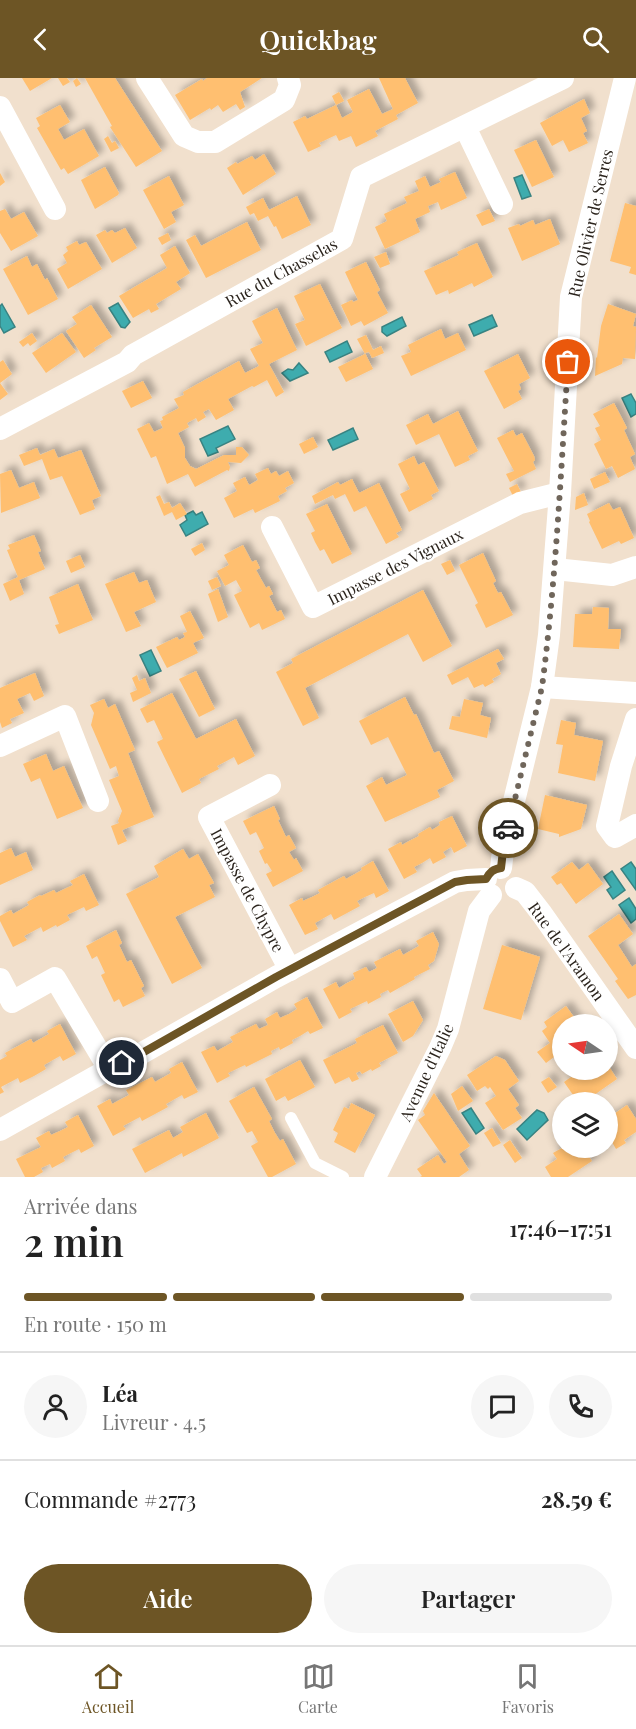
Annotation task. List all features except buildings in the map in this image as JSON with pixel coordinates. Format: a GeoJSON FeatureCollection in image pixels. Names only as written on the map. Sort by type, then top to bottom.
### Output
{"type":"FeatureCollection","features":[{"type":"Feature","properties":{"kind":"street"},"geometry":{"type":"LineString","coordinates":[[147,78],[184,136],[198,142],[215,142],[284,100],[290,84],[288,78]]}},
{"type":"Feature","properties":{"kind":"street","name":"Rue du Chasselas"},"geometry":{"type":"LineString","coordinates":[[0,429],[127,362],[133,355],[342,239],[361,177],[563,78]]}},
{"type":"Feature","properties":{"kind":"street","name":"Rue Olivier de Serres"},"geometry":{"type":"LineString","coordinates":[[493,881],[542,687],[549,635],[571,297],[625,78]]}},
{"type":"Feature","properties":{"kind":"street"},"geometry":{"type":"LineString","coordinates":[[0,107],[55,209]]}},
{"type":"Feature","properties":{"kind":"street"},"geometry":{"type":"LineString","coordinates":[[465,127],[502,204]]}},
{"type":"Feature","properties":{"kind":"street","name":"Impasse des Vignaux"},"geometry":{"type":"LineString","coordinates":[[272,527],[313,607],[520,503],[560,493]]}},
{"type":"Feature","properties":{"kind":"street"},"geometry":{"type":"LineString","coordinates":[[555,569],[612,575],[636,567]]}},
{"type":"Feature","properties":{"kind":"street"},"geometry":{"type":"LineString","coordinates":[[542,687],[636,693]]}},
{"type":"Feature","properties":{"kind":"street"},"geometry":{"type":"LineString","coordinates":[[0,746],[65,716],[98,801]]}},
{"type":"Feature","properties":{"kind":"street"},"geometry":{"type":"LineString","coordinates":[[636,719],[621,766],[607,826],[615,837],[636,825]]}},
{"type":"Feature","properties":{"kind":"street","name":"Impasse de Chypre"},"geometry":{"type":"LineString","coordinates":[[275,782],[209,817],[290,970]]}},
{"type":"Feature","properties":{"kind":"street"},"geometry":{"type":"LineString","coordinates":[[0,1130],[455,882],[493,881]]}},
{"type":"Feature","properties":{"kind":"street","name":"Rue de l'Aramon"},"geometry":{"type":"LineString","coordinates":[[493,881],[502,899],[513,893],[516,888],[525,892],[636,1048]]}},
{"type":"Feature","properties":{"kind":"street","name":"Avenue d'Italie"},"geometry":{"type":"LineString","coordinates":[[375,1177],[444,1039],[479,911],[493,881]]}},
{"type":"Feature","properties":{"kind":"street"},"geometry":{"type":"LineString","coordinates":[[0,979],[12,1002],[54,978],[109,1069]]}},
{"type":"Feature","properties":{"kind":"lane"},"geometry":{"type":"LineString","coordinates":[[291,1118],[315,1163],[343,1177]]}},
{"type":"Feature","properties":{"kind":"water"},"geometry":{"type":"Polygon","coordinates":[[[522,175],[531,196],[522,199],[514,178],[522,175]]]}},
{"type":"Feature","properties":{"kind":"water"},"geometry":{"type":"Polygon","coordinates":[[[118,303],[130,322],[125,328],[121,327],[109,308],[118,303]]]}},
{"type":"Feature","properties":{"kind":"water"},"geometry":{"type":"Polygon","coordinates":[[[2,304],[15,327],[4,333],[0,326],[0,306],[2,304]]]}},
{"type":"Feature","properties":{"kind":"water"},"geometry":{"type":"Polygon","coordinates":[[[492,315],[497,326],[474,336],[469,325],[492,315]]]}},
{"type":"Feature","properties":{"kind":"water"},"geometry":{"type":"Polygon","coordinates":[[[402,317],[406,326],[387,336],[382,332],[382,327],[402,317]]]}},
{"type":"Feature","properties":{"kind":"water"},"geometry":{"type":"Polygon","coordinates":[[[347,341],[352,352],[330,362],[325,352],[347,341]]]}},
{"type":"Feature","properties":{"kind":"water"},"geometry":{"type":"Polygon","coordinates":[[[299,363],[308,373],[290,381],[282,373],[288,369],[293,370],[299,363]]]}},
{"type":"Feature","properties":{"kind":"water"},"geometry":{"type":"Polygon","coordinates":[[[631,394],[636,403],[636,414],[631,417],[622,398],[631,394]]]}},
{"type":"Feature","properties":{"kind":"water"},"geometry":{"type":"Polygon","coordinates":[[[228,426],[235,439],[216,448],[218,452],[208,456],[200,439],[228,426]]]}},
{"type":"Feature","properties":{"kind":"water"},"geometry":{"type":"Polygon","coordinates":[[[353,428],[358,439],[333,450],[328,440],[353,428]]]}},
{"type":"Feature","properties":{"kind":"water"},"geometry":{"type":"Polygon","coordinates":[[[193,511],[196,515],[202,512],[208,524],[186,536],[180,525],[187,520],[185,515],[193,511]]]}},
{"type":"Feature","properties":{"kind":"water"},"geometry":{"type":"Polygon","coordinates":[[[151,650],[161,671],[150,676],[140,655],[151,650]]]}},
{"type":"Feature","properties":{"kind":"water"},"geometry":{"type":"Polygon","coordinates":[[[631,862],[636,869],[636,890],[621,869],[631,862]]]}},
{"type":"Feature","properties":{"kind":"water"},"geometry":{"type":"Polygon","coordinates":[[[612,871],[625,890],[613,899],[607,890],[611,887],[604,877],[612,871]]]}},
{"type":"Feature","properties":{"kind":"water"},"geometry":{"type":"Polygon","coordinates":[[[629,898],[636,909],[636,919],[631,923],[619,905],[629,898]]]}},
{"type":"Feature","properties":{"kind":"water"},"geometry":{"type":"Polygon","coordinates":[[[471,1108],[484,1128],[476,1134],[462,1113],[471,1108]]]}},
{"type":"Feature","properties":{"kind":"water"},"geometry":{"type":"Polygon","coordinates":[[[537,1110],[544,1113],[548,1120],[527,1140],[517,1129],[537,1110]]]}},
{"type":"Feature","properties":{"kind":"way so far"},"geometry":{"type":"LineString","coordinates":[[508,828],[542,687],[549,635],[568,362]]}},
{"type":"Feature","properties":{"kind":"route"},"geometry":{"type":"LineString","coordinates":[[122,1063],[276,977],[455,882],[486,879],[489,873],[501,868],[508,828]]}}]}
